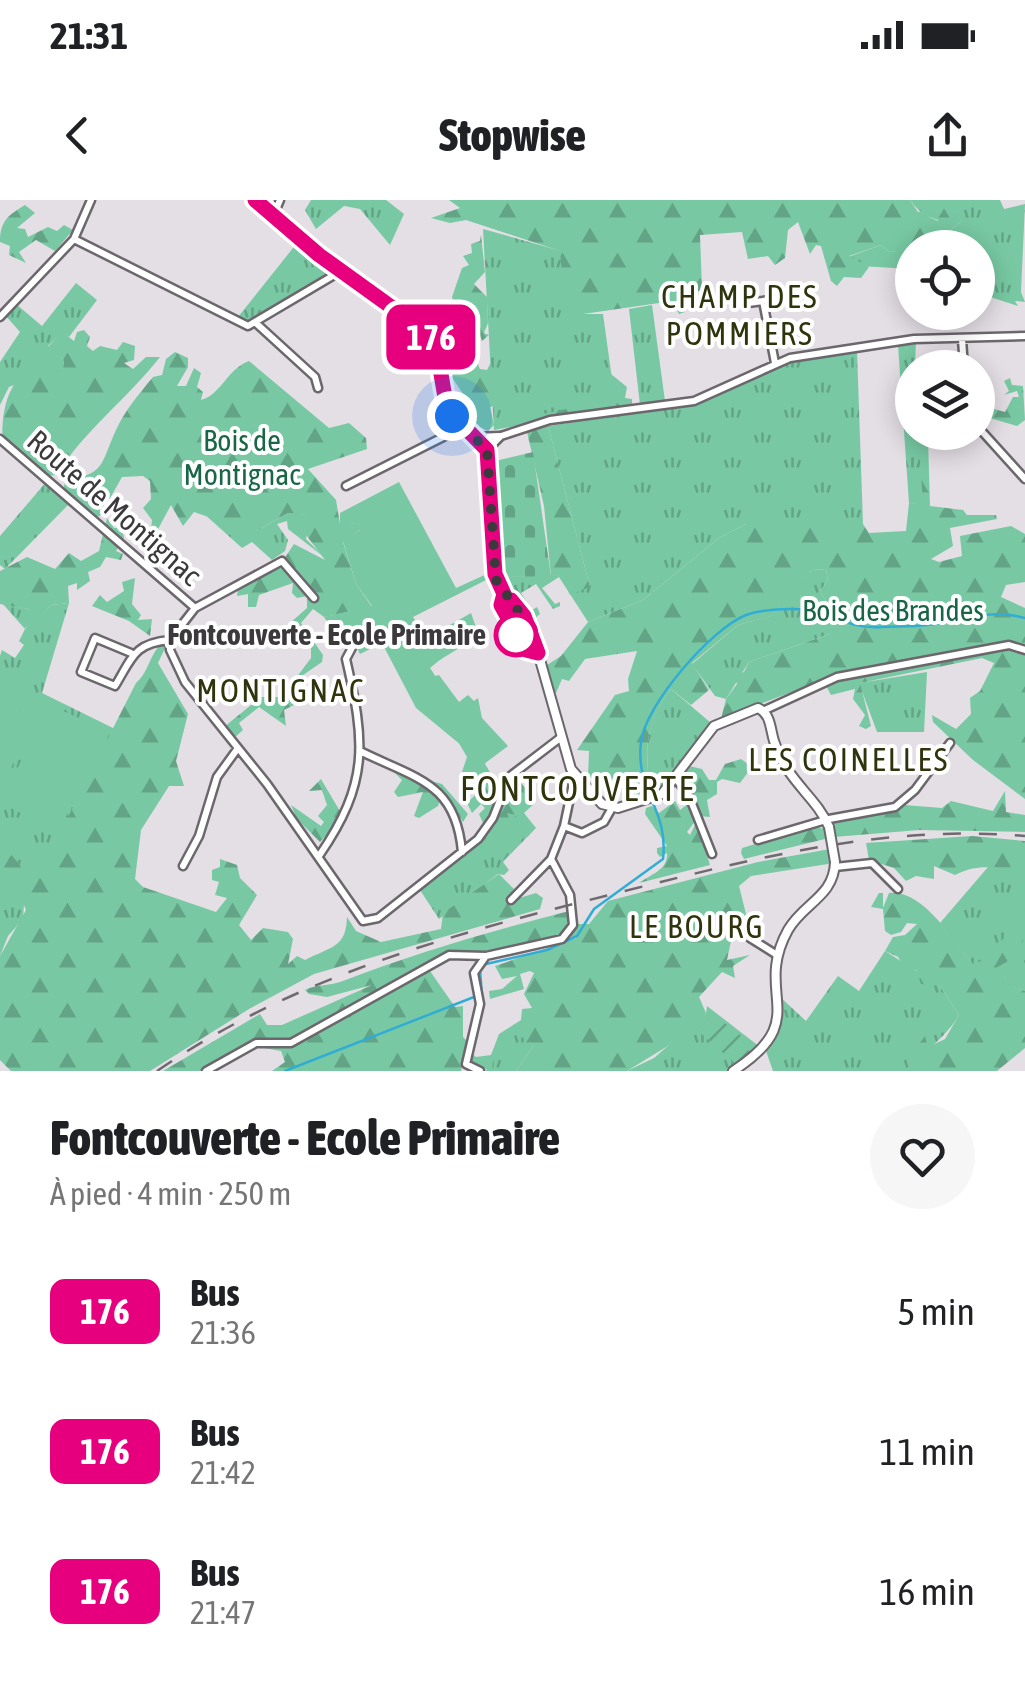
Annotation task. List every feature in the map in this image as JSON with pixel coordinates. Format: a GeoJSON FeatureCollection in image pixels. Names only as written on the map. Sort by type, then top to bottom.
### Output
{"type":"FeatureCollection","features":[{"type":"Feature","properties":{"kind":"street"},"geometry":{"type":"LineString","coordinates":[[0,317],[4,308],[74,239],[91,200]]}},
{"type":"Feature","properties":{"kind":"street"},"geometry":{"type":"LineString","coordinates":[[255,200],[341,271],[419,324],[437,351],[447,409],[487,450],[496,580],[533,635],[560,738],[575,774],[602,804],[615,808],[654,798],[676,778],[714,726],[742,712],[764,710],[790,694],[837,677],[1008,645],[1025,650]]}},
{"type":"Feature","properties":{"kind":"street"},"geometry":{"type":"LineString","coordinates":[[274,214],[280,200]]}},
{"type":"Feature","properties":{"kind":"street"},"geometry":{"type":"LineString","coordinates":[[74,239],[248,326],[341,271]]}},
{"type":"Feature","properties":{"kind":"street"},"geometry":{"type":"LineString","coordinates":[[748,304],[784,297]]}},
{"type":"Feature","properties":{"kind":"street"},"geometry":{"type":"LineString","coordinates":[[763,301],[775,362]]}},
{"type":"Feature","properties":{"kind":"street"},"geometry":{"type":"LineString","coordinates":[[257,324],[315,377],[318,388]]}},
{"type":"Feature","properties":{"kind":"street"},"geometry":{"type":"LineString","coordinates":[[475,437],[501,436],[550,420],[694,401],[775,362],[914,339],[1025,336]]}},
{"type":"Feature","properties":{"kind":"street"},"geometry":{"type":"LineString","coordinates":[[962,339],[963,350]]}},
{"type":"Feature","properties":{"kind":"street"},"geometry":{"type":"LineString","coordinates":[[346,486],[460,424]]}},
{"type":"Feature","properties":{"kind":"street"},"geometry":{"type":"LineString","coordinates":[[487,450],[501,436]]}},
{"type":"Feature","properties":{"kind":"street","name":"Route de Montignac"},"geometry":{"type":"LineString","coordinates":[[0,439],[195,608],[170,640]]}},
{"type":"Feature","properties":{"kind":"street"},"geometry":{"type":"LineString","coordinates":[[995,446],[1025,479]]}},
{"type":"Feature","properties":{"kind":"street"},"geometry":{"type":"LineString","coordinates":[[195,608],[282,561],[314,598]]}},
{"type":"Feature","properties":{"kind":"street"},"geometry":{"type":"LineString","coordinates":[[131,652],[95,638],[82,672],[115,686],[131,652],[152,642],[170,640],[170,650],[185,682],[367,922],[462,854],[490,825],[509,776],[560,738]]}},
{"type":"Feature","properties":{"kind":"street"},"geometry":{"type":"LineString","coordinates":[[319,856],[354,796],[362,752],[346,659],[356,640]]}},
{"type":"Feature","properties":{"kind":"street"},"geometry":{"type":"LineString","coordinates":[[733,1071],[757,1056],[775,1034],[780,1014],[773,974],[777,956],[792,924],[828,890],[835,864],[828,823],[794,784],[764,710]]}},
{"type":"Feature","properties":{"kind":"street"},"geometry":{"type":"LineString","coordinates":[[758,840],[894,807],[915,790],[950,744]]}},
{"type":"Feature","properties":{"kind":"street"},"geometry":{"type":"LineString","coordinates":[[184,866],[199,836],[217,777],[238,748]]}},
{"type":"Feature","properties":{"kind":"street"},"geometry":{"type":"LineString","coordinates":[[362,752],[444,798],[457,814],[462,854]]}},
{"type":"Feature","properties":{"kind":"street"},"geometry":{"type":"LineString","coordinates":[[511,900],[551,859],[564,826],[575,774]]}},
{"type":"Feature","properties":{"kind":"street"},"geometry":{"type":"LineString","coordinates":[[676,778],[689,796],[712,854]]}},
{"type":"Feature","properties":{"kind":"street"},"geometry":{"type":"LineString","coordinates":[[564,826],[582,833],[604,822],[615,808]]}},
{"type":"Feature","properties":{"kind":"street"},"geometry":{"type":"LineString","coordinates":[[206,1071],[256,1043],[291,1043],[450,956],[486,956],[562,938],[571,931],[573,906],[551,859]]}},
{"type":"Feature","properties":{"kind":"street"},"geometry":{"type":"LineString","coordinates":[[835,864],[872,864],[898,889]]}},
{"type":"Feature","properties":{"kind":"street"},"geometry":{"type":"LineString","coordinates":[[750,938],[777,956]]}},
{"type":"Feature","properties":{"kind":"street"},"geometry":{"type":"LineString","coordinates":[[480,1071],[466,1064],[480,996],[474,973],[486,956]]}},
{"type":"Feature","properties":{"kind":"green space"},"geometry":{"type":"Polygon","coordinates":[[[311,200],[386,200],[404,214],[390,245],[360,209],[344,206],[316,229],[305,210],[311,200]]]}},
{"type":"Feature","properties":{"kind":"green space"},"geometry":{"type":"Polygon","coordinates":[[[449,200],[910,200],[918,212],[928,210],[929,217],[938,221],[933,209],[942,205],[951,220],[958,216],[962,220],[951,230],[895,230],[895,252],[881,245],[849,256],[869,267],[861,278],[844,277],[837,286],[831,281],[821,246],[816,245],[810,254],[798,222],[788,230],[785,258],[775,265],[768,256],[748,259],[742,232],[700,235],[702,289],[683,300],[685,312],[679,314],[673,301],[583,314],[564,302],[560,251],[466,220],[450,223],[431,218],[460,208],[449,200]]]}},
{"type":"Feature","properties":{"kind":"green space"},"geometry":{"type":"Polygon","coordinates":[[[910,200],[1000,200],[1004,209],[1025,204],[1021,292],[1025,302],[1015,301],[1018,306],[995,299],[995,230],[951,230],[961,221],[945,221],[921,212],[910,200]]]}},
{"type":"Feature","properties":{"kind":"green space"},"geometry":{"type":"Polygon","coordinates":[[[25,205],[35,213],[17,228],[25,229],[28,237],[48,227],[57,231],[64,225],[73,230],[55,251],[36,240],[19,252],[26,263],[9,255],[10,246],[0,242],[6,219],[25,205]]]}},
{"type":"Feature","properties":{"kind":"green space"},"geometry":{"type":"Polygon","coordinates":[[[483,229],[561,251],[583,314],[603,314],[616,408],[494,430],[483,229]]]}},
{"type":"Feature","properties":{"kind":"green space"},"geometry":{"type":"Polygon","coordinates":[[[481,235],[485,272],[474,284],[487,297],[488,323],[484,333],[489,335],[482,341],[477,327],[475,342],[480,369],[487,370],[491,362],[495,406],[490,407],[494,425],[488,431],[465,420],[465,397],[449,373],[449,369],[459,373],[468,368],[462,350],[445,344],[434,331],[448,336],[459,330],[452,297],[462,268],[469,265],[463,256],[472,253],[471,244],[480,241],[481,235]]]}},
{"type":"Feature","properties":{"kind":"green space"},"geometry":{"type":"Polygon","coordinates":[[[297,243],[331,273],[258,320],[247,322],[238,317],[297,243]]]}},
{"type":"Feature","properties":{"kind":"green space"},"geometry":{"type":"Polygon","coordinates":[[[881,245],[889,252],[895,251],[895,268],[859,266],[848,257],[881,245]]]}},
{"type":"Feature","properties":{"kind":"green space"},"geometry":{"type":"Polygon","coordinates":[[[76,283],[97,300],[69,337],[62,333],[48,346],[64,361],[63,368],[9,387],[0,405],[0,362],[20,332],[6,316],[16,304],[42,326],[76,283]]]}},
{"type":"Feature","properties":{"kind":"green space"},"geometry":{"type":"Polygon","coordinates":[[[652,305],[665,401],[640,405],[629,309],[652,305]]]}},
{"type":"Feature","properties":{"kind":"green space","name":"Bois de Montignac"},"geometry":{"type":"Polygon","coordinates":[[[84,330],[90,337],[87,346],[93,351],[100,346],[117,350],[123,342],[135,346],[134,360],[124,363],[133,369],[146,357],[160,357],[80,443],[56,475],[45,476],[3,446],[5,407],[23,375],[34,369],[63,368],[64,361],[48,347],[62,332],[74,341],[77,332],[84,330]]]}},
{"type":"Feature","properties":{"kind":"green space"},"geometry":{"type":"Polygon","coordinates":[[[916,342],[916,350],[898,350],[898,345],[916,342]]]}},
{"type":"Feature","properties":{"kind":"green space"},"geometry":{"type":"Polygon","coordinates":[[[857,351],[863,524],[746,524],[719,538],[643,600],[588,622],[559,577],[542,588],[555,604],[560,602],[553,609],[536,584],[521,593],[532,610],[537,607],[540,614],[534,619],[503,577],[561,575],[590,587],[548,426],[691,404],[784,363],[857,351]]]}},
{"type":"Feature","properties":{"kind":"green space","name":"Bois de Montignac"},"geometry":{"type":"Polygon","coordinates":[[[175,352],[188,358],[188,367],[177,386],[186,386],[194,368],[201,373],[197,387],[203,392],[201,400],[249,361],[329,428],[349,423],[366,438],[367,449],[308,469],[336,500],[340,524],[359,523],[361,529],[343,542],[356,584],[372,607],[324,617],[313,609],[301,623],[323,655],[322,662],[293,682],[311,658],[311,647],[289,624],[307,608],[307,596],[297,598],[292,593],[293,583],[259,595],[256,607],[248,607],[248,594],[237,596],[238,590],[282,562],[294,544],[325,560],[303,531],[308,521],[302,513],[288,513],[258,530],[228,529],[226,523],[194,512],[183,526],[171,505],[157,531],[151,530],[152,520],[143,508],[151,499],[150,481],[143,476],[122,477],[100,516],[85,519],[63,495],[65,480],[88,475],[100,465],[128,409],[153,377],[162,375],[166,359],[175,352]]]}},
{"type":"Feature","properties":{"kind":"green space"},"geometry":{"type":"Polygon","coordinates":[[[611,374],[627,387],[625,398],[632,399],[632,406],[602,416],[563,422],[552,416],[504,427],[511,421],[608,400],[606,382],[611,374]]]}},
{"type":"Feature","properties":{"kind":"green space"},"geometry":{"type":"Polygon","coordinates":[[[1010,378],[1012,385],[1023,386],[1025,420],[1017,426],[995,419],[995,409],[1005,412],[1013,397],[1019,397],[1017,391],[1004,395],[1009,391],[1004,381],[1010,378]]]}},
{"type":"Feature","properties":{"kind":"green space"},"geometry":{"type":"Polygon","coordinates":[[[548,426],[590,587],[570,595],[561,575],[551,576],[544,506],[527,432],[548,426]]]}},
{"type":"Feature","properties":{"kind":"green space"},"geometry":{"type":"Polygon","coordinates":[[[905,450],[923,450],[923,505],[909,503],[905,450]]]}},
{"type":"Feature","properties":{"kind":"green space","name":"Bois des Brandes"},"geometry":{"type":"Polygon","coordinates":[[[919,450],[928,450],[930,506],[963,510],[967,515],[996,515],[997,519],[950,528],[953,546],[931,559],[939,562],[962,556],[960,536],[1011,526],[1025,534],[1025,582],[1006,585],[1001,597],[1025,608],[1025,799],[973,760],[933,722],[932,715],[956,729],[971,714],[970,698],[980,691],[994,663],[982,658],[860,683],[871,726],[866,729],[859,726],[865,715],[853,699],[855,689],[831,695],[823,680],[721,719],[726,699],[737,684],[734,676],[744,672],[749,662],[830,634],[830,608],[820,591],[828,581],[826,569],[812,570],[799,582],[801,600],[808,607],[779,600],[775,615],[738,625],[692,663],[709,690],[691,705],[671,689],[655,715],[648,740],[651,796],[634,802],[630,786],[588,777],[589,751],[577,750],[615,695],[629,691],[628,679],[637,651],[585,659],[569,681],[562,679],[556,693],[550,690],[544,667],[561,656],[588,622],[643,600],[719,538],[746,524],[863,524],[869,533],[906,531],[909,503],[923,504],[919,450]]]}},
{"type":"Feature","properties":{"kind":"green space"},"geometry":{"type":"Polygon","coordinates":[[[533,452],[551,576],[503,577],[495,461],[533,452]]]}},
{"type":"Feature","properties":{"kind":"green space"},"geometry":{"type":"Polygon","coordinates":[[[47,481],[70,503],[5,569],[0,565],[0,536],[47,481]]]}},
{"type":"Feature","properties":{"kind":"green space"},"geometry":{"type":"Polygon","coordinates":[[[399,482],[456,588],[489,573],[488,579],[413,617],[441,659],[430,668],[435,676],[439,675],[459,702],[468,695],[474,701],[478,698],[482,718],[508,746],[484,764],[416,708],[382,643],[360,654],[353,640],[343,644],[324,617],[372,606],[356,584],[343,541],[360,530],[359,523],[340,525],[340,513],[399,482]]]}},
{"type":"Feature","properties":{"kind":"green space"},"geometry":{"type":"Polygon","coordinates":[[[202,512],[258,530],[288,513],[302,513],[309,521],[306,539],[324,557],[288,529],[287,521],[277,524],[288,540],[285,551],[272,560],[252,542],[242,548],[202,512]]]}},
{"type":"Feature","properties":{"kind":"green space"},"geometry":{"type":"Polygon","coordinates":[[[107,518],[114,528],[122,528],[124,538],[116,551],[123,554],[121,560],[106,557],[100,567],[88,572],[90,581],[77,590],[77,583],[68,586],[69,603],[51,605],[32,624],[38,630],[32,637],[24,623],[31,614],[28,609],[0,604],[0,571],[27,557],[55,569],[69,553],[81,561],[99,551],[107,518]]]}},
{"type":"Feature","properties":{"kind":"green space"},"geometry":{"type":"Polygon","coordinates":[[[826,569],[828,581],[820,591],[830,608],[830,634],[749,662],[726,699],[715,696],[692,664],[738,625],[774,615],[779,599],[807,606],[801,600],[798,582],[812,570],[826,569]]]}},
{"type":"Feature","properties":{"kind":"green space"},"geometry":{"type":"Polygon","coordinates":[[[135,578],[132,604],[141,615],[138,620],[152,619],[150,636],[129,621],[92,606],[100,595],[107,602],[124,591],[122,582],[135,578]]]}},
{"type":"Feature","properties":{"kind":"green space"},"geometry":{"type":"Polygon","coordinates":[[[2,603],[28,609],[32,614],[25,629],[2,603]]]}},
{"type":"Feature","properties":{"kind":"green space"},"geometry":{"type":"Polygon","coordinates":[[[69,603],[42,693],[117,730],[24,904],[23,919],[8,936],[0,956],[0,656],[2,650],[15,658],[24,645],[19,641],[25,629],[51,605],[69,603]]]}},
{"type":"Feature","properties":{"kind":"green space"},"geometry":{"type":"Polygon","coordinates":[[[471,613],[479,636],[438,661],[426,647],[427,638],[471,613]]]}},
{"type":"Feature","properties":{"kind":"green space"},"geometry":{"type":"Polygon","coordinates":[[[162,643],[166,646],[158,663],[188,714],[176,761],[184,786],[169,786],[141,830],[135,879],[143,887],[216,912],[227,898],[215,895],[219,882],[212,880],[212,870],[220,867],[220,859],[237,865],[240,878],[257,895],[239,925],[251,940],[263,928],[288,932],[293,939],[288,964],[297,956],[305,960],[336,944],[344,934],[347,917],[356,931],[381,942],[441,929],[443,913],[499,874],[515,890],[516,899],[536,893],[543,898],[540,909],[314,974],[150,1071],[11,1071],[0,1060],[0,956],[26,910],[11,876],[0,863],[0,842],[35,882],[136,683],[162,643]]]}},
{"type":"Feature","properties":{"kind":"green space"},"geometry":{"type":"Polygon","coordinates":[[[430,668],[487,758],[485,764],[496,796],[483,823],[479,814],[485,808],[481,804],[472,813],[467,803],[480,790],[473,777],[461,775],[467,757],[450,728],[430,668]]]}},
{"type":"Feature","properties":{"kind":"green space"},"geometry":{"type":"Polygon","coordinates":[[[927,672],[924,732],[877,732],[859,683],[927,672]]]}},
{"type":"Feature","properties":{"kind":"green space"},"geometry":{"type":"Polygon","coordinates":[[[286,677],[294,705],[284,710],[286,726],[259,707],[239,723],[243,730],[234,738],[224,727],[261,697],[281,697],[278,690],[286,677]]]}},
{"type":"Feature","properties":{"kind":"green space"},"geometry":{"type":"Polygon","coordinates":[[[671,689],[711,723],[669,781],[651,796],[648,740],[655,715],[671,689]]]}},
{"type":"Feature","properties":{"kind":"green space"},"geometry":{"type":"Polygon","coordinates":[[[0,700],[36,718],[5,780],[0,778],[0,700]]]}},
{"type":"Feature","properties":{"kind":"green space"},"geometry":{"type":"Polygon","coordinates":[[[48,704],[109,732],[58,832],[1,803],[48,704]]]}},
{"type":"Feature","properties":{"kind":"green space"},"geometry":{"type":"Polygon","coordinates":[[[741,759],[752,767],[740,783],[722,779],[717,782],[717,794],[707,800],[710,817],[699,816],[687,832],[690,835],[695,825],[699,827],[710,865],[639,883],[658,871],[667,859],[667,853],[660,857],[657,853],[657,848],[667,846],[645,814],[646,808],[652,806],[659,813],[675,801],[680,810],[693,800],[683,773],[689,766],[702,769],[709,780],[716,780],[725,764],[741,759]]]}},
{"type":"Feature","properties":{"kind":"green space"},"geometry":{"type":"Polygon","coordinates":[[[392,770],[442,784],[468,814],[463,822],[443,792],[438,806],[419,818],[414,816],[423,792],[398,797],[394,792],[402,780],[392,770]]]}},
{"type":"Feature","properties":{"kind":"green space"},"geometry":{"type":"Polygon","coordinates":[[[515,775],[536,802],[524,813],[536,828],[503,862],[509,870],[504,875],[498,874],[439,919],[420,890],[492,831],[505,787],[515,775]]]}},
{"type":"Feature","properties":{"kind":"green space"},"geometry":{"type":"Polygon","coordinates":[[[321,779],[341,813],[337,824],[320,842],[297,819],[291,805],[321,826],[324,822],[318,816],[327,805],[322,790],[309,791],[321,779]]]}},
{"type":"Feature","properties":{"kind":"green space"},"geometry":{"type":"Polygon","coordinates":[[[1005,791],[1006,812],[1025,815],[1025,832],[919,830],[834,837],[833,822],[904,805],[942,808],[951,801],[993,811],[1005,791]]]}},
{"type":"Feature","properties":{"kind":"green space"},"geometry":{"type":"Polygon","coordinates":[[[503,796],[509,798],[531,829],[502,862],[497,850],[511,825],[499,826],[484,841],[503,796]]]}},
{"type":"Feature","properties":{"kind":"green space"},"geometry":{"type":"Polygon","coordinates":[[[813,827],[827,829],[829,838],[744,859],[741,853],[742,848],[813,827]]]}},
{"type":"Feature","properties":{"kind":"green space"},"geometry":{"type":"Polygon","coordinates":[[[972,836],[1025,841],[1025,865],[974,869],[955,875],[934,866],[934,879],[916,876],[906,881],[894,868],[869,860],[866,843],[972,836]]]}},
{"type":"Feature","properties":{"kind":"green space"},"geometry":{"type":"Polygon","coordinates":[[[830,849],[832,862],[828,864],[751,876],[739,886],[746,914],[734,927],[727,960],[750,955],[733,966],[735,978],[722,972],[699,997],[706,1013],[689,1033],[627,1071],[516,1071],[534,1045],[517,1034],[502,1046],[504,1054],[493,1061],[492,1071],[468,1063],[471,1053],[476,1057],[491,1055],[499,1034],[521,1020],[522,1009],[532,1008],[524,994],[534,973],[530,971],[520,974],[524,989],[490,999],[489,991],[502,989],[517,976],[502,979],[495,966],[577,938],[560,935],[492,957],[449,955],[422,973],[430,971],[455,1007],[463,1006],[463,1037],[468,1042],[461,1071],[272,1071],[285,1062],[281,1051],[258,1047],[217,1071],[163,1071],[260,1014],[267,1025],[282,1025],[372,985],[327,997],[309,994],[305,990],[310,988],[338,983],[457,942],[573,910],[574,924],[589,924],[608,901],[758,862],[830,849]]]}},
{"type":"Feature","properties":{"kind":"green space"},"geometry":{"type":"Polygon","coordinates":[[[1025,865],[1025,991],[982,976],[940,923],[988,867],[1025,865]]]}},
{"type":"Feature","properties":{"kind":"green space"},"geometry":{"type":"Polygon","coordinates":[[[879,893],[883,893],[883,908],[889,893],[914,899],[973,964],[981,961],[1016,926],[1025,903],[1023,940],[1015,964],[1010,971],[1014,958],[983,975],[1025,991],[1025,1048],[997,1071],[909,1071],[904,1046],[918,1045],[925,1036],[928,1047],[945,1039],[959,1015],[940,986],[921,984],[916,970],[904,968],[898,957],[885,951],[893,937],[905,935],[917,924],[907,923],[901,932],[891,935],[885,931],[883,909],[871,907],[879,893]]]}},
{"type":"Feature","properties":{"kind":"green space"},"geometry":{"type":"Polygon","coordinates":[[[885,951],[940,986],[959,1015],[948,1031],[909,1071],[773,1071],[766,1051],[782,1021],[779,996],[806,1021],[838,976],[859,991],[885,951]]]}},
{"type":"Feature","properties":{"kind":"green space"},"geometry":{"type":"Polygon","coordinates":[[[707,1006],[760,1047],[729,1071],[627,1071],[654,1058],[706,1013],[707,1006]]]}},
{"type":"Feature","properties":{"kind":"green space"},"geometry":{"type":"Polygon","coordinates":[[[535,1012],[549,1013],[553,1029],[536,1042],[516,1071],[486,1071],[497,1044],[535,1012]]]}},
{"type":"Feature","properties":{"kind":"green space"},"geometry":{"type":"Polygon","coordinates":[[[713,1014],[744,1038],[750,1054],[736,1064],[697,1030],[713,1014]]]}},
{"type":"Feature","properties":{"kind":"waterway"},"geometry":{"type":"LineString","coordinates":[[482,995],[480,970],[486,964],[547,950],[577,936],[594,909],[663,859],[661,827],[640,759],[645,726],[682,669],[732,623],[753,613],[785,609],[807,610],[870,627],[921,626],[988,615],[1025,618]]}},
{"type":"Feature","properties":{"kind":"waterway"},"geometry":{"type":"LineString","coordinates":[[285,1071],[474,997]]}},
{"type":"Feature","properties":{"kind":"railway"},"geometry":{"type":"LineString","coordinates":[[157,1071],[211,1037],[323,983],[499,924],[721,867],[821,847],[922,835],[1025,836]]}},
{"type":"Feature","properties":{"kind":"bus line","name":"176"},"geometry":{"type":"LineString","coordinates":[[255,200],[319,255],[419,324],[432,340],[447,409],[487,450],[495,574],[504,594],[501,605],[526,650],[538,653],[524,616],[511,600]]}},
{"type":"Feature","properties":{"kind":"place","name":"Fontcouverte - Ecole Primaire"},"geometry":{"type":"Point","coordinates":[516,635]}},
{"type":"Feature","properties":{"kind":"district","name":"CHAMP DES POMMIERS"},"geometry":{"type":"Point","coordinates":[740,316]}},
{"type":"Feature","properties":{"kind":"district","name":"MONTIGNAC"},"geometry":{"type":"Point","coordinates":[281,691]}},
{"type":"Feature","properties":{"kind":"district","name":"LES COINELLES"},"geometry":{"type":"Point","coordinates":[849,760]}},
{"type":"Feature","properties":{"kind":"district","name":"FONTCOUVERTE"},"geometry":{"type":"Point","coordinates":[578,789]}},
{"type":"Feature","properties":{"kind":"district","name":"LE BOURG"},"geometry":{"type":"Point","coordinates":[697,927]}},
{"type":"Feature","properties":{"kind":"route"},"geometry":{"type":"LineString","coordinates":[[452,416],[487,450],[496,580],[529,626],[516,635]]}}]}
